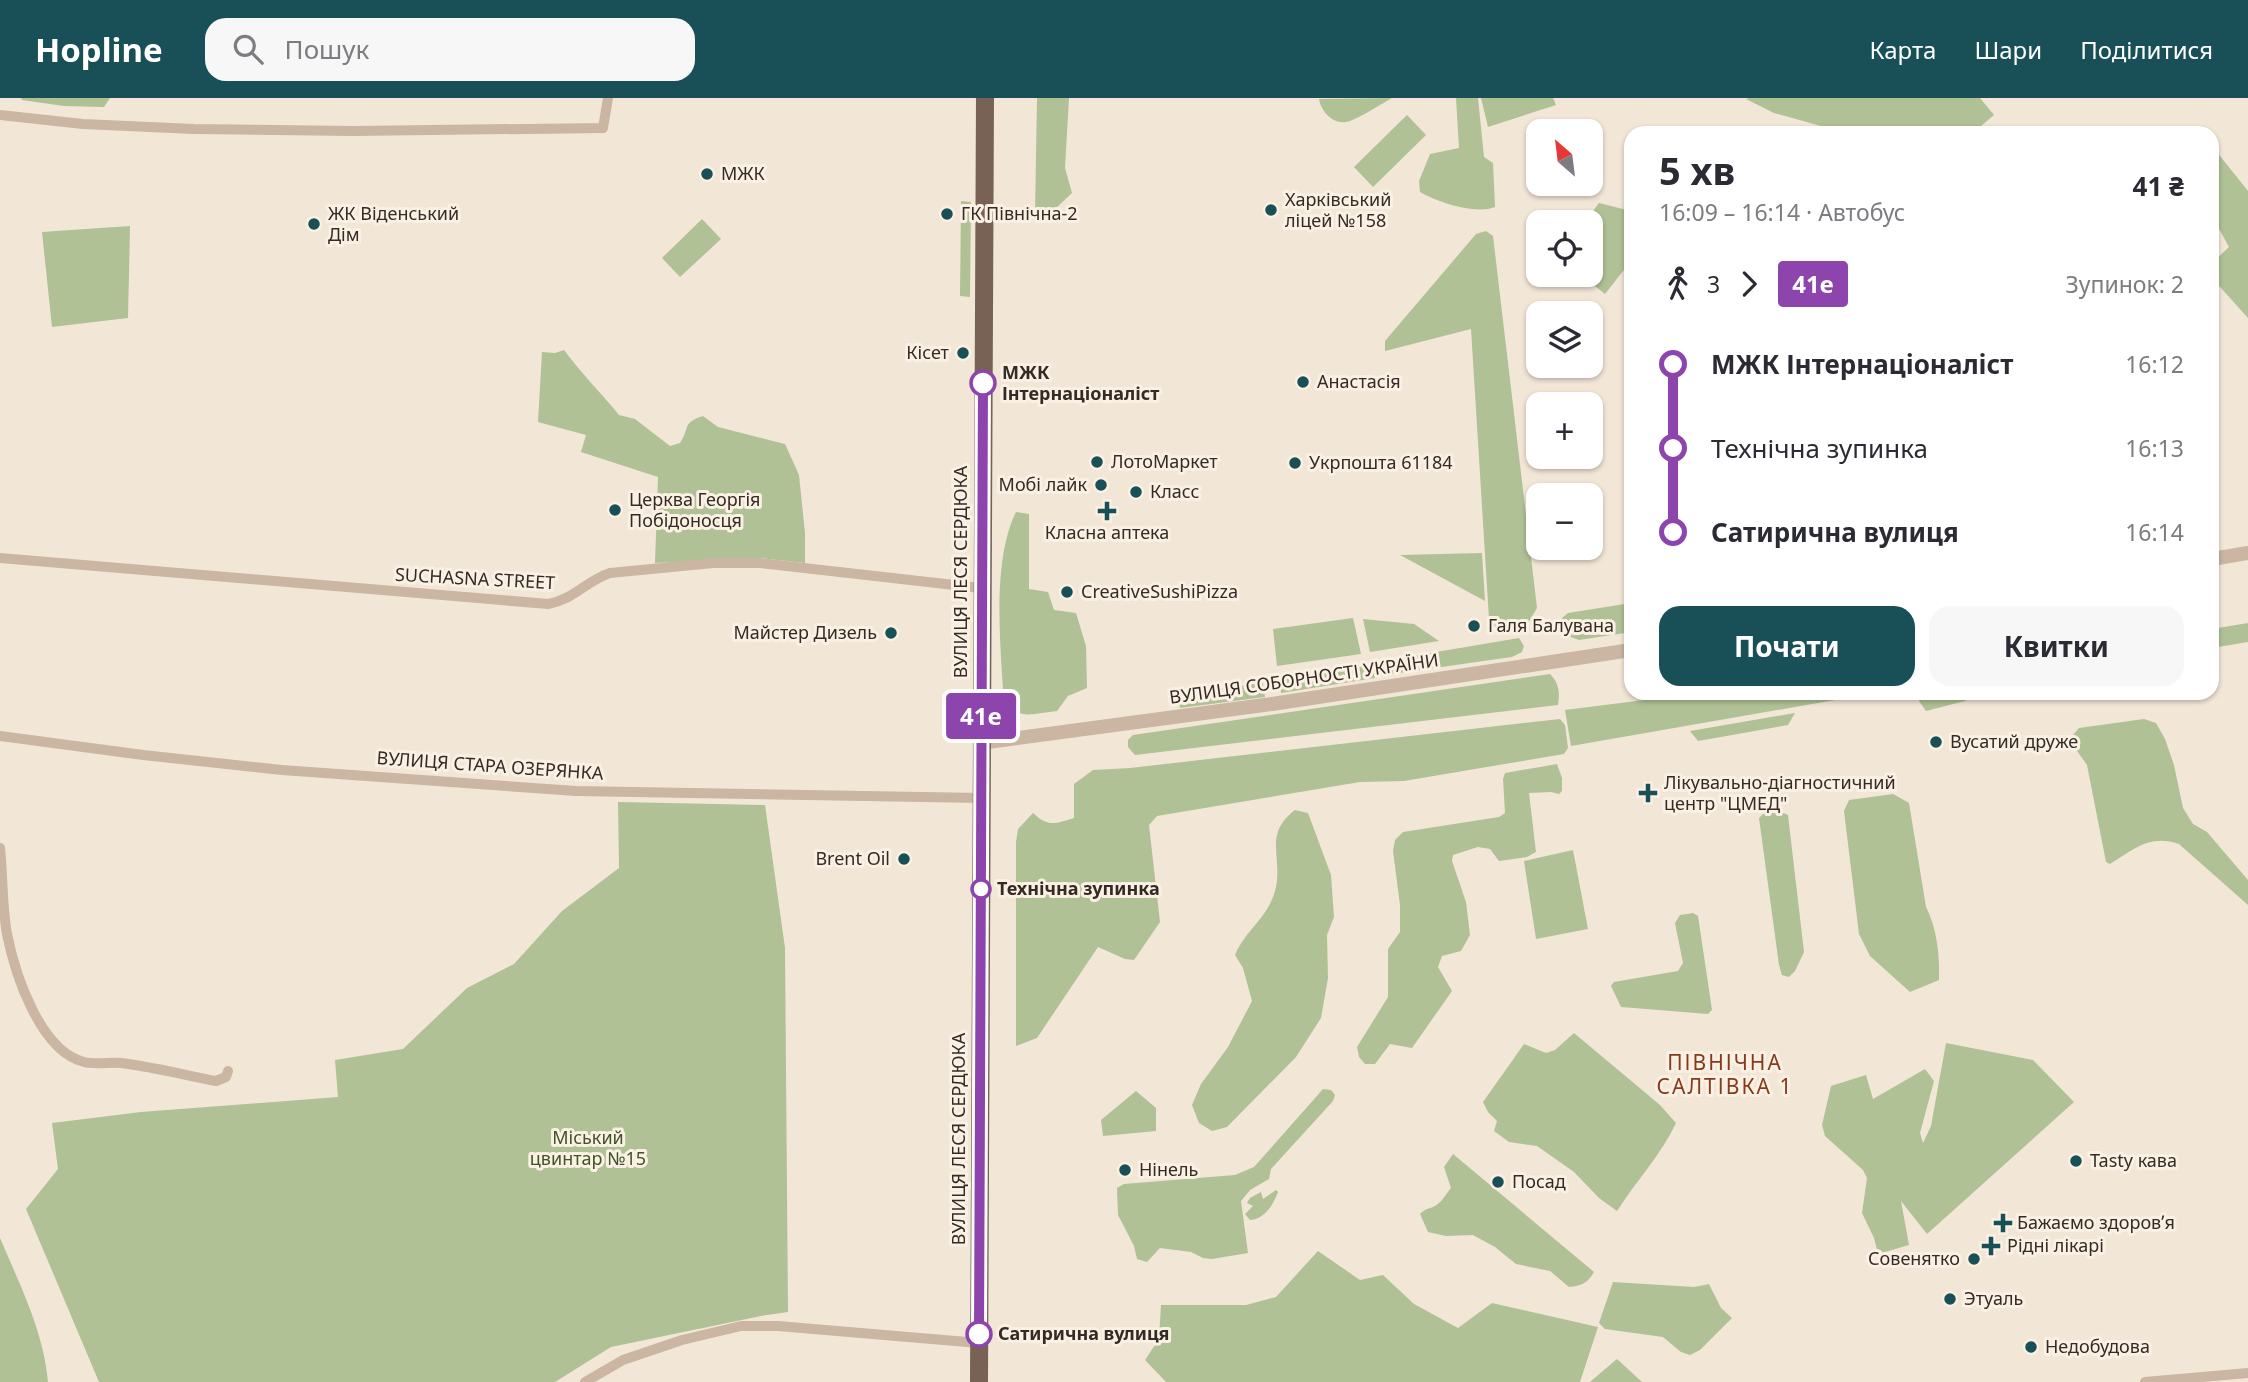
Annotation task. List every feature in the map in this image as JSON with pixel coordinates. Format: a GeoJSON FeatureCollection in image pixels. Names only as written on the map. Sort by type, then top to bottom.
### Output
{"type":"FeatureCollection","features":[{"type":"Feature","properties":{"kind":"main road","name":"ВУЛИЦЯ ЛЕСЯ СЕРДЮКА"},"geometry":{"type":"LineString","coordinates":[[979,1382],[985,98]]}},
{"type":"Feature","properties":{"kind":"street"},"geometry":{"type":"LineString","coordinates":[[0,115],[83,124],[194,129],[353,131],[603,128],[608,98]]}},
{"type":"Feature","properties":{"kind":"street"},"geometry":{"type":"LineString","coordinates":[[2219,558],[2248,553]]}},
{"type":"Feature","properties":{"kind":"street","name":"SUCHASNA STREET"},"geometry":{"type":"LineString","coordinates":[[0,558],[548,604],[562,602],[597,577],[610,573],[713,563],[760,563],[981,588]]}},
{"type":"Feature","properties":{"kind":"street","name":"ВУЛИЦЯ СОБОРНОСТІ УКРАЇНИ"},"geometry":{"type":"LineString","coordinates":[[981,743],[1272,704],[1624,651]]}},
{"type":"Feature","properties":{"kind":"street","name":"ВУЛИЦЯ СТАРА ОЗЕРЯНКА"},"geometry":{"type":"LineString","coordinates":[[0,736],[282,770],[576,791],[981,798]]}},
{"type":"Feature","properties":{"kind":"street"},"geometry":{"type":"LineString","coordinates":[[0,848],[7,933],[18,975],[42,1029],[54,1045],[68,1056],[84,1062],[120,1063],[216,1082],[226,1077],[229,1071]]}},
{"type":"Feature","properties":{"kind":"street"},"geometry":{"type":"LineString","coordinates":[[585,1382],[623,1360],[681,1340],[741,1326],[778,1326],[979,1343]]}},
{"type":"Feature","properties":{"kind":"street"},"geometry":{"type":"LineString","coordinates":[[2145,1382],[2248,1373]]}},
{"type":"Feature","properties":{"kind":"green space"},"geometry":{"type":"Polygon","coordinates":[[[21,98],[110,98],[104,107],[64,106],[21,98]]]}},
{"type":"Feature","properties":{"kind":"green space"},"geometry":{"type":"Polygon","coordinates":[[[1037,98],[1069,98],[1065,168],[1072,193],[1055,209],[1035,214],[1037,98]]]}},
{"type":"Feature","properties":{"kind":"green space"},"geometry":{"type":"Polygon","coordinates":[[[1392,98],[1346,122],[1336,121],[1328,116],[1319,99],[1392,98]]]}},
{"type":"Feature","properties":{"kind":"green space"},"geometry":{"type":"Polygon","coordinates":[[[1456,98],[1478,98],[1484,157],[1493,163],[1495,207],[1467,208],[1436,200],[1420,192],[1419,181],[1430,154],[1459,148],[1456,98]]]}},
{"type":"Feature","properties":{"kind":"green space"},"geometry":{"type":"Polygon","coordinates":[[[1481,98],[1553,98],[1556,105],[1488,127],[1481,98]]]}},
{"type":"Feature","properties":{"kind":"green space"},"geometry":{"type":"Polygon","coordinates":[[[1980,98],[1994,115],[1981,126],[1821,126],[1774,113],[1746,99],[1980,98]]]}},
{"type":"Feature","properties":{"kind":"green space"},"geometry":{"type":"Polygon","coordinates":[[[1407,115],[1426,135],[1373,187],[1354,167],[1407,115]]]}},
{"type":"Feature","properties":{"kind":"green space"},"geometry":{"type":"Polygon","coordinates":[[[2219,155],[2248,191],[2248,318],[2219,286],[2219,256],[2229,247],[2219,229],[2219,155]]]}},
{"type":"Feature","properties":{"kind":"green space"},"geometry":{"type":"Polygon","coordinates":[[[961,201],[971,202],[970,297],[960,296],[961,201]]]}},
{"type":"Feature","properties":{"kind":"green space"},"geometry":{"type":"Polygon","coordinates":[[[1599,203],[1624,209],[1624,270],[1605,294],[1596,287],[1603,287],[1603,210],[1594,210],[1599,203]]]}},
{"type":"Feature","properties":{"kind":"green space"},"geometry":{"type":"Polygon","coordinates":[[[702,219],[721,239],[680,277],[662,258],[702,219]]]}},
{"type":"Feature","properties":{"kind":"green space"},"geometry":{"type":"Polygon","coordinates":[[[130,226],[128,318],[52,327],[42,232],[130,226]]]}},
{"type":"Feature","properties":{"kind":"green space"},"geometry":{"type":"Polygon","coordinates":[[[1486,231],[1493,236],[1526,515],[1526,560],[1531,560],[1537,608],[1527,625],[1496,629],[1489,619],[1471,329],[1385,351],[1385,341],[1476,234],[1486,231]]]}},
{"type":"Feature","properties":{"kind":"green space"},"geometry":{"type":"Polygon","coordinates":[[[564,350],[619,415],[635,419],[670,446],[680,443],[689,424],[703,416],[718,427],[785,444],[799,475],[805,563],[760,558],[655,563],[658,477],[581,452],[586,435],[538,422],[542,352],[555,353],[564,350]]]}},
{"type":"Feature","properties":{"kind":"green space"},"geometry":{"type":"Polygon","coordinates":[[[1016,512],[1029,514],[1029,589],[1048,592],[1054,610],[1076,613],[1086,646],[1087,688],[1068,696],[1057,711],[1023,714],[1004,705],[1000,581],[1008,532],[1016,512]]]}},
{"type":"Feature","properties":{"kind":"green space"},"geometry":{"type":"Polygon","coordinates":[[[1482,553],[1485,601],[1400,555],[1482,553]]]}},
{"type":"Feature","properties":{"kind":"green space"},"geometry":{"type":"Polygon","coordinates":[[[1624,604],[1624,633],[1579,640],[1565,635],[1562,618],[1568,613],[1624,604]]]}},
{"type":"Feature","properties":{"kind":"green space"},"geometry":{"type":"Polygon","coordinates":[[[1353,618],[1361,654],[1277,666],[1273,629],[1353,618]]]}},
{"type":"Feature","properties":{"kind":"green space"},"geometry":{"type":"Polygon","coordinates":[[[1363,619],[1414,624],[1439,641],[1370,652],[1363,619]]]}},
{"type":"Feature","properties":{"kind":"green space"},"geometry":{"type":"Polygon","coordinates":[[[2248,623],[2248,642],[2219,647],[2219,628],[2248,623]]]}},
{"type":"Feature","properties":{"kind":"green space"},"geometry":{"type":"Polygon","coordinates":[[[1519,638],[1524,646],[1522,652],[1512,657],[1385,675],[1382,671],[1383,661],[1519,638]]]}},
{"type":"Feature","properties":{"kind":"green space"},"geometry":{"type":"Polygon","coordinates":[[[1376,664],[1375,678],[1281,693],[1280,680],[1376,664]]]}},
{"type":"Feature","properties":{"kind":"green space"},"geometry":{"type":"Polygon","coordinates":[[[1550,674],[1558,688],[1558,705],[1135,755],[1128,747],[1128,740],[1133,735],[1550,674]]]}},
{"type":"Feature","properties":{"kind":"green space"},"geometry":{"type":"Polygon","coordinates":[[[1263,683],[1265,697],[1180,708],[1177,694],[1263,683]]]}},
{"type":"Feature","properties":{"kind":"green space"},"geometry":{"type":"Polygon","coordinates":[[[1644,700],[1835,700],[1571,746],[1565,710],[1644,700]]]}},
{"type":"Feature","properties":{"kind":"green space"},"geometry":{"type":"Polygon","coordinates":[[[1920,700],[1966,700],[1926,711],[1920,700]]]}},
{"type":"Feature","properties":{"kind":"green space"},"geometry":{"type":"Polygon","coordinates":[[[1795,713],[1788,725],[1698,741],[1690,731],[1795,713]]]}},
{"type":"Feature","properties":{"kind":"green space"},"geometry":{"type":"Polygon","coordinates":[[[1560,719],[1565,725],[1568,748],[1564,754],[1404,781],[1360,782],[1157,816],[1149,825],[1160,922],[1134,960],[1125,959],[1098,947],[1037,1038],[1016,1046],[1018,829],[1033,813],[1043,821],[1052,823],[1074,818],[1074,784],[1093,770],[1560,719]]]}},
{"type":"Feature","properties":{"kind":"green space"},"geometry":{"type":"Polygon","coordinates":[[[2144,719],[2156,723],[2165,739],[2174,765],[2183,808],[2193,824],[2207,832],[2248,880],[2248,905],[2179,844],[2169,841],[2151,842],[2135,848],[2110,864],[2106,862],[2087,765],[2075,748],[2073,735],[2079,728],[2144,719]]]}},
{"type":"Feature","properties":{"kind":"green space"},"geometry":{"type":"Polygon","coordinates":[[[1557,764],[1562,778],[1562,791],[1559,794],[1529,793],[1536,852],[1527,857],[1499,861],[1490,849],[1478,847],[1453,855],[1452,861],[1466,902],[1470,935],[1461,951],[1442,956],[1438,967],[1452,991],[1412,1048],[1390,1044],[1375,1064],[1365,1064],[1359,1057],[1357,1047],[1388,997],[1388,949],[1400,932],[1400,905],[1393,851],[1395,840],[1403,832],[1499,817],[1505,813],[1505,773],[1557,764]]]}},
{"type":"Feature","properties":{"kind":"green space"},"geometry":{"type":"Polygon","coordinates":[[[1893,794],[1909,803],[1926,907],[1933,924],[1938,952],[1939,980],[1910,992],[1870,956],[1859,934],[1844,811],[1849,800],[1893,794]]]}},
{"type":"Feature","properties":{"kind":"green space","name":"Міський цвинтар №15"},"geometry":{"type":"Polygon","coordinates":[[[618,802],[765,805],[785,948],[788,1312],[611,1347],[555,1382],[99,1382],[26,1209],[58,1169],[52,1123],[141,1112],[338,1097],[335,1060],[403,1049],[467,988],[514,964],[562,911],[619,868],[618,802]]]}},
{"type":"Feature","properties":{"kind":"green space"},"geometry":{"type":"Polygon","coordinates":[[[1295,810],[1308,813],[1331,875],[1334,917],[1327,935],[1328,978],[1321,1018],[1296,1057],[1227,1127],[1212,1131],[1199,1123],[1192,1105],[1201,1084],[1228,1047],[1252,1001],[1243,968],[1235,955],[1271,901],[1277,879],[1276,848],[1279,829],[1295,810]]]}},
{"type":"Feature","properties":{"kind":"green space"},"geometry":{"type":"Polygon","coordinates":[[[1781,812],[1788,815],[1804,952],[1789,977],[1782,975],[1779,965],[1759,818],[1763,814],[1781,812]]]}},
{"type":"Feature","properties":{"kind":"green space"},"geometry":{"type":"Polygon","coordinates":[[[1573,850],[1588,929],[1536,939],[1524,861],[1573,850]]]}},
{"type":"Feature","properties":{"kind":"green space"},"geometry":{"type":"Polygon","coordinates":[[[1693,913],[1698,916],[1712,1010],[1708,1014],[1621,1007],[1611,986],[1614,982],[1678,971],[1683,963],[1675,923],[1680,915],[1693,913]]]}},
{"type":"Feature","properties":{"kind":"green space"},"geometry":{"type":"Polygon","coordinates":[[[1574,1033],[1660,1105],[1676,1123],[1617,1211],[1599,1198],[1574,1172],[1537,1146],[1509,1142],[1494,1131],[1497,1121],[1483,1102],[1524,1044],[1546,1053],[1555,1050],[1574,1033]]]}},
{"type":"Feature","properties":{"kind":"green space"},"geometry":{"type":"Polygon","coordinates":[[[1946,1043],[2033,1060],[2074,1102],[1927,1234],[1901,1201],[1909,1245],[1878,1254],[1862,1213],[1867,1178],[1863,1170],[1825,1136],[1822,1125],[1831,1086],[1866,1075],[1873,1099],[1925,1069],[1934,1081],[1920,1133],[1923,1143],[1931,1126],[1946,1043]]]}},
{"type":"Feature","properties":{"kind":"green space"},"geometry":{"type":"Polygon","coordinates":[[[1323,1089],[1331,1090],[1335,1095],[1333,1101],[1271,1169],[1269,1179],[1250,1190],[1241,1201],[1248,1253],[1212,1259],[1191,1252],[1160,1248],[1147,1262],[1137,1259],[1134,1246],[1118,1215],[1117,1188],[1124,1184],[1235,1175],[1254,1167],[1323,1089]]]}},
{"type":"Feature","properties":{"kind":"green space"},"geometry":{"type":"Polygon","coordinates":[[[1136,1091],[1156,1108],[1156,1131],[1103,1136],[1101,1120],[1136,1091]]]}},
{"type":"Feature","properties":{"kind":"green space"},"geometry":{"type":"Polygon","coordinates":[[[1453,1154],[1594,1272],[1589,1279],[1581,1285],[1569,1287],[1550,1271],[1516,1264],[1495,1247],[1473,1235],[1446,1236],[1428,1232],[1420,1214],[1442,1200],[1451,1188],[1444,1167],[1453,1154]]]}},
{"type":"Feature","properties":{"kind":"green space"},"geometry":{"type":"Polygon","coordinates":[[[1276,1190],[1278,1192],[1274,1202],[1268,1210],[1260,1217],[1250,1220],[1245,1214],[1253,1206],[1247,1203],[1250,1198],[1261,1192],[1263,1199],[1276,1190]]]}},
{"type":"Feature","properties":{"kind":"green space"},"geometry":{"type":"Polygon","coordinates":[[[0,1238],[36,1326],[48,1382],[0,1382],[0,1238]]]}},
{"type":"Feature","properties":{"kind":"green space"},"geometry":{"type":"Polygon","coordinates":[[[1318,1251],[1360,1280],[1383,1275],[1414,1304],[1458,1328],[1492,1303],[1598,1327],[1580,1382],[1166,1382],[1145,1360],[1159,1339],[1161,1305],[1246,1305],[1276,1297],[1318,1251]]]}},
{"type":"Feature","properties":{"kind":"green space"},"geometry":{"type":"Polygon","coordinates":[[[1613,1282],[1694,1287],[1709,1284],[1721,1308],[1732,1318],[1700,1350],[1690,1355],[1681,1352],[1663,1337],[1605,1329],[1599,1323],[1613,1282]]]}},
{"type":"Feature","properties":{"kind":"green space"},"geometry":{"type":"Polygon","coordinates":[[[1617,1359],[1642,1382],[1590,1382],[1617,1359]]]}},
{"type":"Feature","properties":{"kind":"bus line","name":"41e"},"geometry":{"type":"LineString","coordinates":[[979,1334],[983,383]]}},
{"type":"Feature","properties":{"kind":"place","name":"МЖК"},"geometry":{"type":"Point","coordinates":[707,174]}},
{"type":"Feature","properties":{"kind":"place","name":"Харківський ліцей №158"},"geometry":{"type":"Point","coordinates":[1271,210]}},
{"type":"Feature","properties":{"kind":"place","name":"ГК Північна-2"},"geometry":{"type":"Point","coordinates":[947,214]}},
{"type":"Feature","properties":{"kind":"place","name":"ЖК Віденський Дім"},"geometry":{"type":"Point","coordinates":[314,224]}},
{"type":"Feature","properties":{"kind":"place","name":"Кісет"},"geometry":{"type":"Point","coordinates":[963,353]}},
{"type":"Feature","properties":{"kind":"place","name":"Анастасія"},"geometry":{"type":"Point","coordinates":[1303,382]}},
{"type":"Feature","properties":{"kind":"place","name":"МЖК Інтернаціоналіст"},"geometry":{"type":"Point","coordinates":[983,383]}},
{"type":"Feature","properties":{"kind":"place","name":"ЛотоМаркет"},"geometry":{"type":"Point","coordinates":[1097,462]}},
{"type":"Feature","properties":{"kind":"place","name":"Укрпошта 61184"},"geometry":{"type":"Point","coordinates":[1295,463]}},
{"type":"Feature","properties":{"kind":"place","name":"Мобі лайк"},"geometry":{"type":"Point","coordinates":[1101,485]}},
{"type":"Feature","properties":{"kind":"place","name":"Класс"},"geometry":{"type":"Point","coordinates":[1136,492]}},
{"type":"Feature","properties":{"kind":"place","name":"Церква Георгія Побідоносця"},"geometry":{"type":"Point","coordinates":[615,510]}},
{"type":"Feature","properties":{"kind":"place","name":"Класна аптека"},"geometry":{"type":"Point","coordinates":[1107,511]}},
{"type":"Feature","properties":{"kind":"place","name":"CreativeSushiPizza"},"geometry":{"type":"Point","coordinates":[1067,592]}},
{"type":"Feature","properties":{"kind":"place","name":"Галя Балувана"},"geometry":{"type":"Point","coordinates":[1474,626]}},
{"type":"Feature","properties":{"kind":"place","name":"Майстер Дизель"},"geometry":{"type":"Point","coordinates":[891,633]}},
{"type":"Feature","properties":{"kind":"place","name":"Вусатий друже"},"geometry":{"type":"Point","coordinates":[1936,742]}},
{"type":"Feature","properties":{"kind":"place","name":"Лікувально-діагностичний центр \"ЦМЕД\""},"geometry":{"type":"Point","coordinates":[1648,793]}},
{"type":"Feature","properties":{"kind":"place","name":"Brent Oil"},"geometry":{"type":"Point","coordinates":[904,859]}},
{"type":"Feature","properties":{"kind":"place","name":"Технічна зупинка"},"geometry":{"type":"Point","coordinates":[981,889]}},
{"type":"Feature","properties":{"kind":"place","name":"Tasty кава"},"geometry":{"type":"Point","coordinates":[2076,1161]}},
{"type":"Feature","properties":{"kind":"place","name":"Нінель"},"geometry":{"type":"Point","coordinates":[1125,1170]}},
{"type":"Feature","properties":{"kind":"place","name":"Посад"},"geometry":{"type":"Point","coordinates":[1498,1182]}},
{"type":"Feature","properties":{"kind":"place","name":"Бажаємо здоровʼя"},"geometry":{"type":"Point","coordinates":[2003,1223]}},
{"type":"Feature","properties":{"kind":"place","name":"Рідні лікарі"},"geometry":{"type":"Point","coordinates":[1991,1246]}},
{"type":"Feature","properties":{"kind":"place","name":"Совенятко"},"geometry":{"type":"Point","coordinates":[1974,1259]}},
{"type":"Feature","properties":{"kind":"place","name":"Этуаль"},"geometry":{"type":"Point","coordinates":[1950,1299]}},
{"type":"Feature","properties":{"kind":"place","name":"Сатирична вулиця"},"geometry":{"type":"Point","coordinates":[979,1334]}},
{"type":"Feature","properties":{"kind":"place","name":"Недобудова"},"geometry":{"type":"Point","coordinates":[2031,1347]}},
{"type":"Feature","properties":{"kind":"district","name":"ПІВНІЧНА САЛТІВКА 1"},"geometry":{"type":"Point","coordinates":[1725,1075]}}]}
